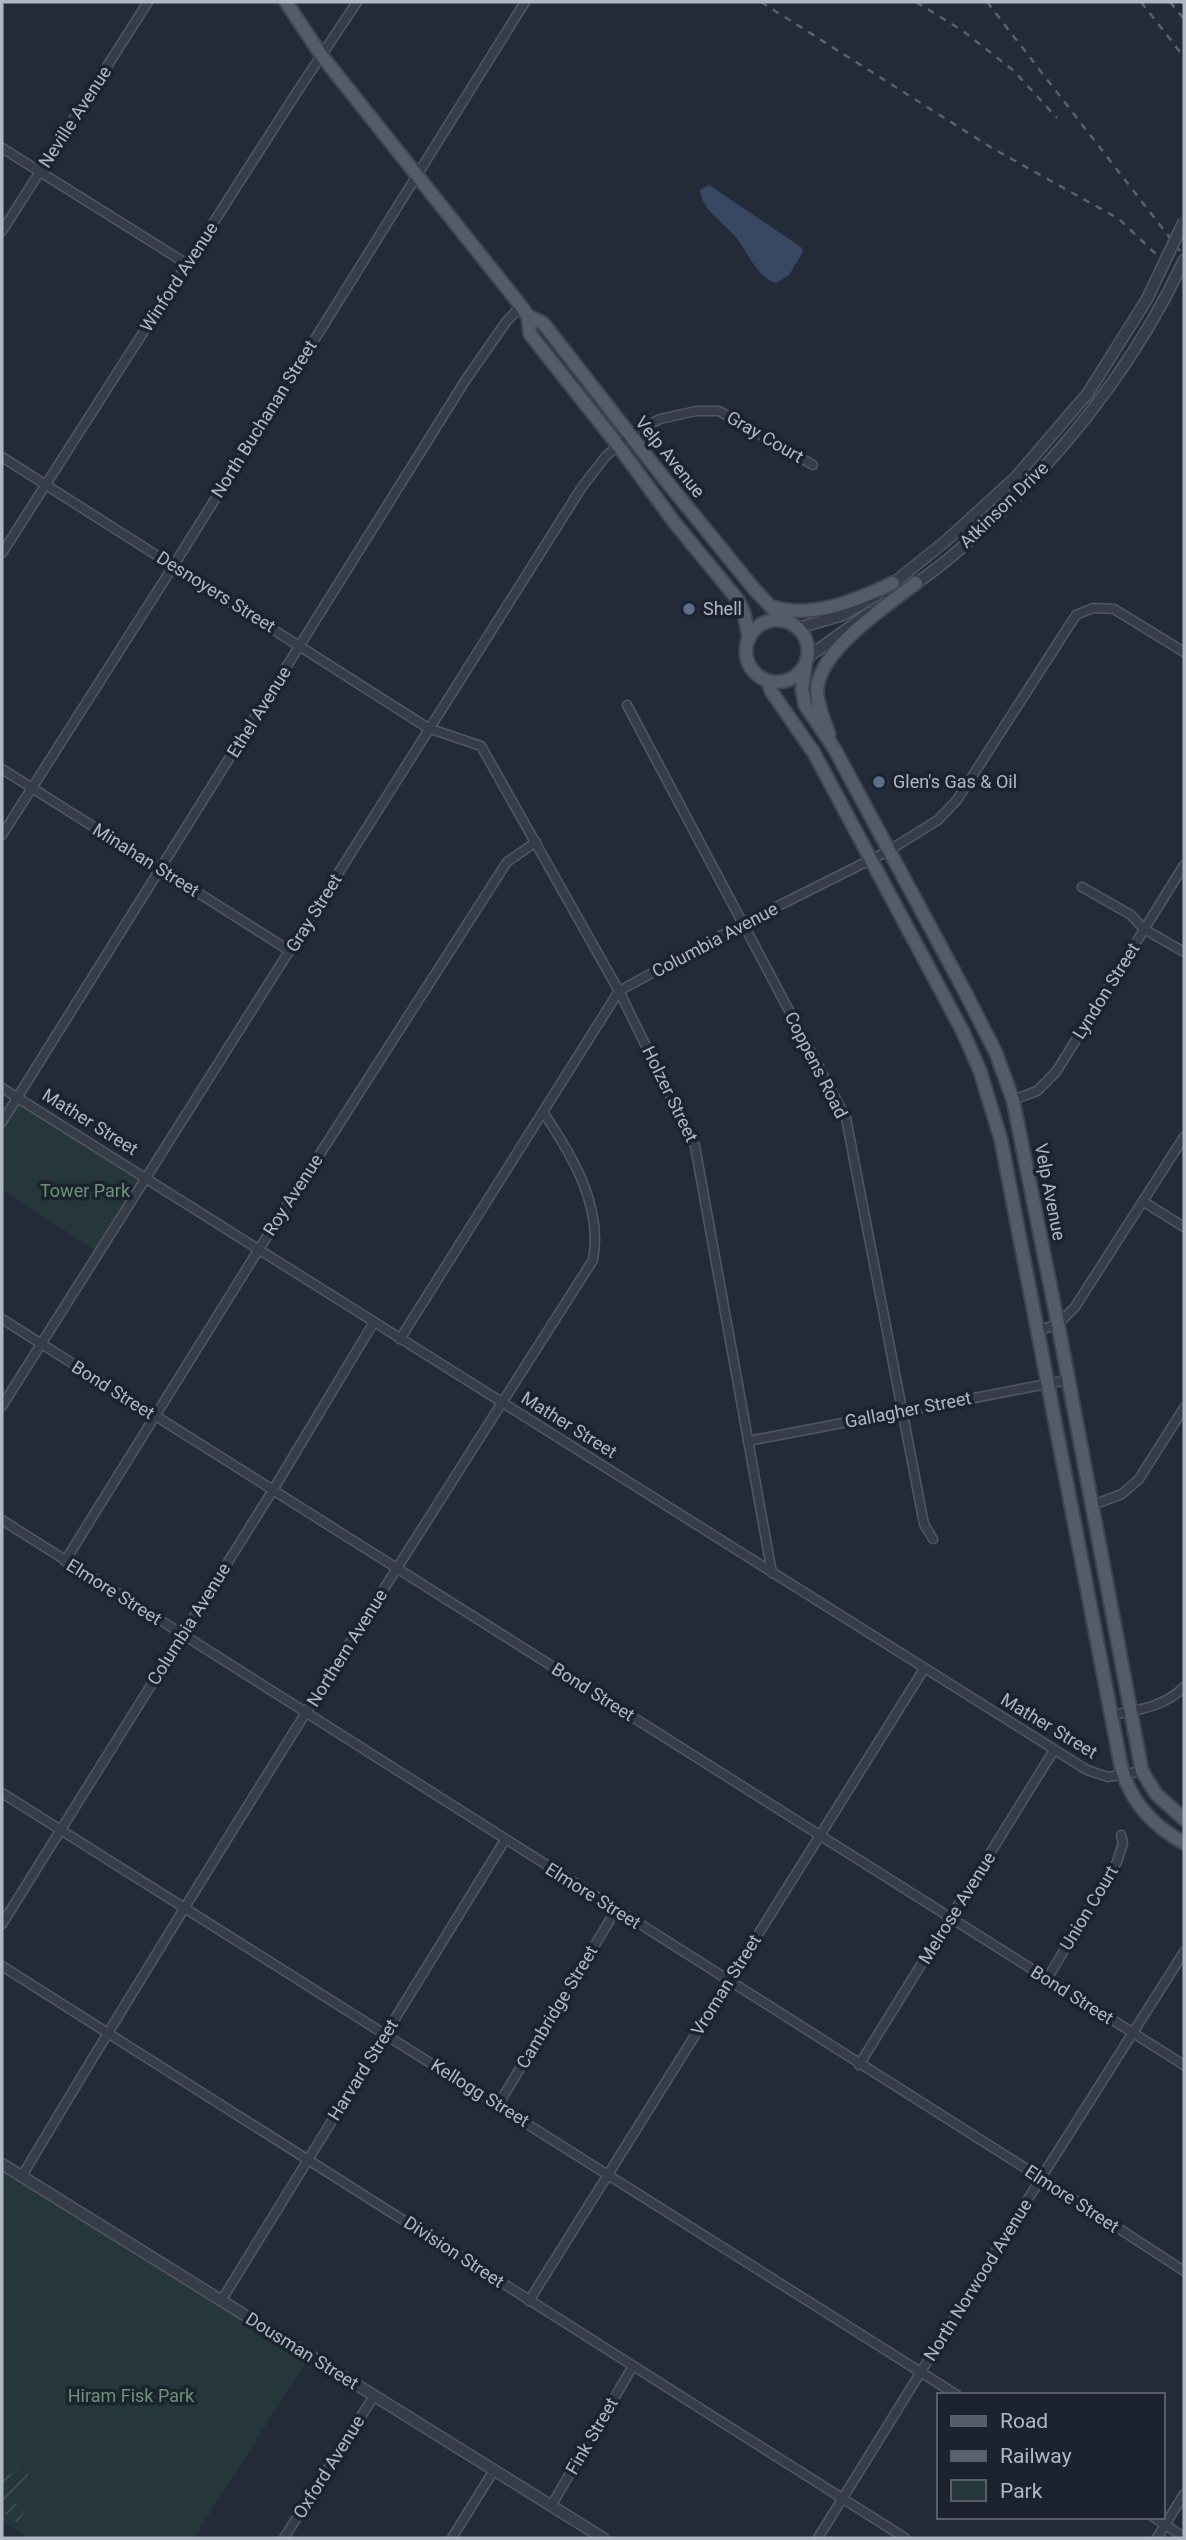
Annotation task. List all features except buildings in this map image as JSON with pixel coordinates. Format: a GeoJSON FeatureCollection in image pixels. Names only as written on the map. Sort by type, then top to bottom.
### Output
{"type":"FeatureCollection","features":[{"type":"Feature","properties":{"kind":"main road","name":"Velp Avenue"},"geometry":{"type":"LineString","coordinates":[[286,2],[322,56],[524,311],[543,323],[755,590],[784,621]]}},
{"type":"Feature","properties":{"kind":"main road","name":"Velp Avenue"},"geometry":{"type":"LineString","coordinates":[[524,311],[530,334],[617,444],[674,522],[738,600],[744,613],[749,639]]}},
{"type":"Feature","properties":{"kind":"main road"},"geometry":{"type":"LineString","coordinates":[[772,607],[797,611],[842,604],[894,583]]}},
{"type":"Feature","properties":{"kind":"main road"},"geometry":{"type":"LineString","coordinates":[[834,747],[818,700],[818,680],[823,668],[841,644],[916,583]]}},
{"type":"Feature","properties":{"kind":"main road"},"geometry":{"type":"LineString","coordinates":[[784,621],[798,628],[807,641],[806,662],[798,674],[789,680],[768,681],[754,672],[749,663],[746,651],[749,639],[755,630],[764,624],[784,621]]}},
{"type":"Feature","properties":{"kind":"main road","name":"Velp Avenue"},"geometry":{"type":"LineString","coordinates":[[806,662],[802,689],[805,705],[834,747],[988,1035],[1013,1100],[1093,1505],[1142,1771]]}},
{"type":"Feature","properties":{"kind":"main road"},"geometry":{"type":"LineString","coordinates":[[768,681],[771,691],[814,753],[962,1032],[983,1078],[1001,1140],[1123,1776],[1144,1811],[1162,1829],[1184,1843]]}},
{"type":"Feature","properties":{"kind":"main road"},"geometry":{"type":"LineString","coordinates":[[1142,1771],[1156,1794],[1184,1819]]}},
{"type":"Feature","properties":{"kind":"street","name":"Neville Avenue"},"geometry":{"type":"LineString","coordinates":[[2,232],[148,2]]}},
{"type":"Feature","properties":{"kind":"street","name":"Winford Avenue"},"geometry":{"type":"LineString","coordinates":[[2,553],[358,2]]}},
{"type":"Feature","properties":{"kind":"street","name":"North Buchanan Street"},"geometry":{"type":"LineString","coordinates":[[2,835],[174,565],[525,2]]}},
{"type":"Feature","properties":{"kind":"street"},"geometry":{"type":"LineString","coordinates":[[2,148],[187,264]]}},
{"type":"Feature","properties":{"kind":"street","name":"Atkinson Drive"},"geometry":{"type":"LineString","coordinates":[[798,628],[843,615],[894,583],[979,512],[1033,459],[1088,393],[1147,299],[1184,221]]}},
{"type":"Feature","properties":{"kind":"street","name":"Atkinson Drive"},"geometry":{"type":"LineString","coordinates":[[806,662],[848,626],[916,583],[983,529],[1061,449],[1103,398],[1143,338],[1184,260]]}},
{"type":"Feature","properties":{"kind":"street","name":"Ethel Avenue"},"geometry":{"type":"LineString","coordinates":[[2,1122],[465,381],[506,322],[524,311]]}},
{"type":"Feature","properties":{"kind":"street","name":"Gray Court"},"geometry":{"type":"LineString","coordinates":[[633,433],[660,418],[696,411],[719,411],[813,465]]}},
{"type":"Feature","properties":{"kind":"street","name":"Gray Street"},"geometry":{"type":"LineString","coordinates":[[2,1406],[582,486],[617,444],[633,433]]}},
{"type":"Feature","properties":{"kind":"street","name":"Desnoyers Street"},"geometry":{"type":"LineString","coordinates":[[2,457],[430,729]]}},
{"type":"Feature","properties":{"kind":"street","name":"Columbia Avenue"},"geometry":{"type":"LineString","coordinates":[[400,1339],[619,991],[742,924],[888,851],[938,820],[957,800],[1076,615],[1093,608],[1114,609],[1184,652]]}},
{"type":"Feature","properties":{"kind":"street","name":"Coppens Road"},"geometry":{"type":"LineString","coordinates":[[627,705],[846,1118],[924,1524],[933,1539]]}},
{"type":"Feature","properties":{"kind":"street","name":"Holzer Street"},"geometry":{"type":"LineString","coordinates":[[430,729],[481,746],[619,991],[695,1146],[772,1573]]}},
{"type":"Feature","properties":{"kind":"street","name":"Minahan Street"},"geometry":{"type":"LineString","coordinates":[[2,769],[290,951]]}},
{"type":"Feature","properties":{"kind":"street","name":"Roy Avenue"},"geometry":{"type":"LineString","coordinates":[[65,1561],[506,862],[536,842]]}},
{"type":"Feature","properties":{"kind":"street","name":"Lyndon Street"},"geometry":{"type":"LineString","coordinates":[[1013,1100],[1037,1091],[1049,1080],[1184,865]]}},
{"type":"Feature","properties":{"kind":"street"},"geometry":{"type":"LineString","coordinates":[[1082,887],[1131,915],[1144,929],[1184,952]]}},
{"type":"Feature","properties":{"kind":"street","name":"Mather Street"},"geometry":{"type":"LineString","coordinates":[[2,1088],[1054,1750],[1095,1774],[1108,1777],[1142,1771]]}},
{"type":"Feature","properties":{"kind":"street","name":"Northern Avenue"},"geometry":{"type":"LineString","coordinates":[[22,2176],[107,2032],[396,1568],[593,1260],[597,1240],[588,1195],[562,1140],[542,1112]]}},
{"type":"Feature","properties":{"kind":"street"},"geometry":{"type":"LineString","coordinates":[[1037,1331],[1058,1324],[1075,1307],[1184,1137]]}},
{"type":"Feature","properties":{"kind":"street"},"geometry":{"type":"LineString","coordinates":[[1144,1202],[1184,1227]]}},
{"type":"Feature","properties":{"kind":"street","name":"Bond Street"},"geometry":{"type":"LineString","coordinates":[[2,1319],[1184,2065]]}},
{"type":"Feature","properties":{"kind":"street","name":"Columbia Avenue"},"geometry":{"type":"LineString","coordinates":[[2,1924],[273,1490],[374,1322]]}},
{"type":"Feature","properties":{"kind":"street","name":"Gallagher Street"},"geometry":{"type":"LineString","coordinates":[[748,1441],[1068,1380]]}},
{"type":"Feature","properties":{"kind":"street"},"geometry":{"type":"LineString","coordinates":[[1093,1505],[1122,1494],[1139,1479],[1184,1408]]}},
{"type":"Feature","properties":{"kind":"street","name":"Elmore Street"},"geometry":{"type":"LineString","coordinates":[[2,1520],[1041,2178],[1184,2272]]}},
{"type":"Feature","properties":{"kind":"street","name":"Vroman Street"},"geometry":{"type":"LineString","coordinates":[[529,2301],[924,1669]]}},
{"type":"Feature","properties":{"kind":"street"},"geometry":{"type":"LineString","coordinates":[[1112,1715],[1167,1701],[1184,1687]]}},
{"type":"Feature","properties":{"kind":"street","name":"Melrose Avenue"},"geometry":{"type":"LineString","coordinates":[[859,2065],[1054,1750]]}},
{"type":"Feature","properties":{"kind":"street","name":"Kellogg Street"},"geometry":{"type":"LineString","coordinates":[[2,1793],[954,2393]]}},
{"type":"Feature","properties":{"kind":"street","name":"Union Court"},"geometry":{"type":"LineString","coordinates":[[1047,1979],[1117,1862],[1122,1848],[1121,1835]]}},
{"type":"Feature","properties":{"kind":"street","name":"Harvard Street"},"geometry":{"type":"LineString","coordinates":[[221,2301],[505,1840]]}},
{"type":"Feature","properties":{"kind":"street","name":"Cambridge Street"},"geometry":{"type":"LineString","coordinates":[[498,2105],[616,1910]]}},
{"type":"Feature","properties":{"kind":"street","name":"North Norwood Avenue"},"geometry":{"type":"LineString","coordinates":[[818,2538],[1184,1952]]}},
{"type":"Feature","properties":{"kind":"street","name":"Division Street"},"geometry":{"type":"LineString","coordinates":[[2,1966],[905,2538]]}},
{"type":"Feature","properties":{"kind":"street","name":"Dousman Street"},"geometry":{"type":"LineString","coordinates":[[2,2164],[603,2538]]}},
{"type":"Feature","properties":{"kind":"street","name":"Fink Street"},"geometry":{"type":"LineString","coordinates":[[551,2506],[633,2367]]}},
{"type":"Feature","properties":{"kind":"street","name":"Oxford Avenue"},"geometry":{"type":"LineString","coordinates":[[284,2538],[374,2396]]}},
{"type":"Feature","properties":{"kind":"street"},"geometry":{"type":"LineString","coordinates":[[452,2538],[494,2470]]}},
{"type":"Feature","properties":{"kind":"street"},"geometry":{"type":"LineString","coordinates":[[1157,2538],[1184,2494]]}},
{"type":"Feature","properties":{"kind":"street"},"geometry":{"type":"LineString","coordinates":[[1156,2519],[1184,2537]]}},
{"type":"Feature","properties":{"kind":"green space","name":"Tower Park"},"geometry":{"type":"Polygon","coordinates":[[[17,1098],[147,1179],[99,1253],[2,1189],[2,1122],[17,1098]]]}},
{"type":"Feature","properties":{"kind":"green space","name":"Hiram Fisk Park"},"geometry":{"type":"Polygon","coordinates":[[[2,2164],[310,2356],[194,2538],[28,2538],[2,2521],[2,2164]]]}},
{"type":"Feature","properties":{"kind":"green space"},"geometry":{"type":"Polygon","coordinates":[[[18,2467],[29,2474],[13,2501],[26,2509],[18,2523],[2,2512],[2,2477],[14,2473],[18,2467]]]}},
{"type":"Feature","properties":{"kind":"water"},"geometry":{"type":"Polygon","coordinates":[[[709,185],[801,247],[803,252],[789,275],[776,283],[763,276],[736,237],[704,204],[700,190],[709,185]]]}},
{"type":"Feature","properties":{"kind":"railway"},"geometry":{"type":"LineString","coordinates":[[761,2],[992,148],[1119,219],[1157,255]]}},
{"type":"Feature","properties":{"kind":"railway"},"geometry":{"type":"LineString","coordinates":[[916,2],[963,31],[1014,71],[1057,118]]}},
{"type":"Feature","properties":{"kind":"railway"},"geometry":{"type":"LineString","coordinates":[[987,2],[1184,256]]}},
{"type":"Feature","properties":{"kind":"railway"},"geometry":{"type":"LineString","coordinates":[[1141,2],[1184,57]]}},
{"type":"Feature","properties":{"kind":"railway"},"geometry":{"type":"LineString","coordinates":[[1170,2],[1184,19]]}},
{"type":"Feature","properties":{"kind":"place","name":"Shell"},"geometry":{"type":"Point","coordinates":[689,609]}},
{"type":"Feature","properties":{"kind":"place","name":"Glen's Gas & Oil"},"geometry":{"type":"Point","coordinates":[879,782]}}]}
